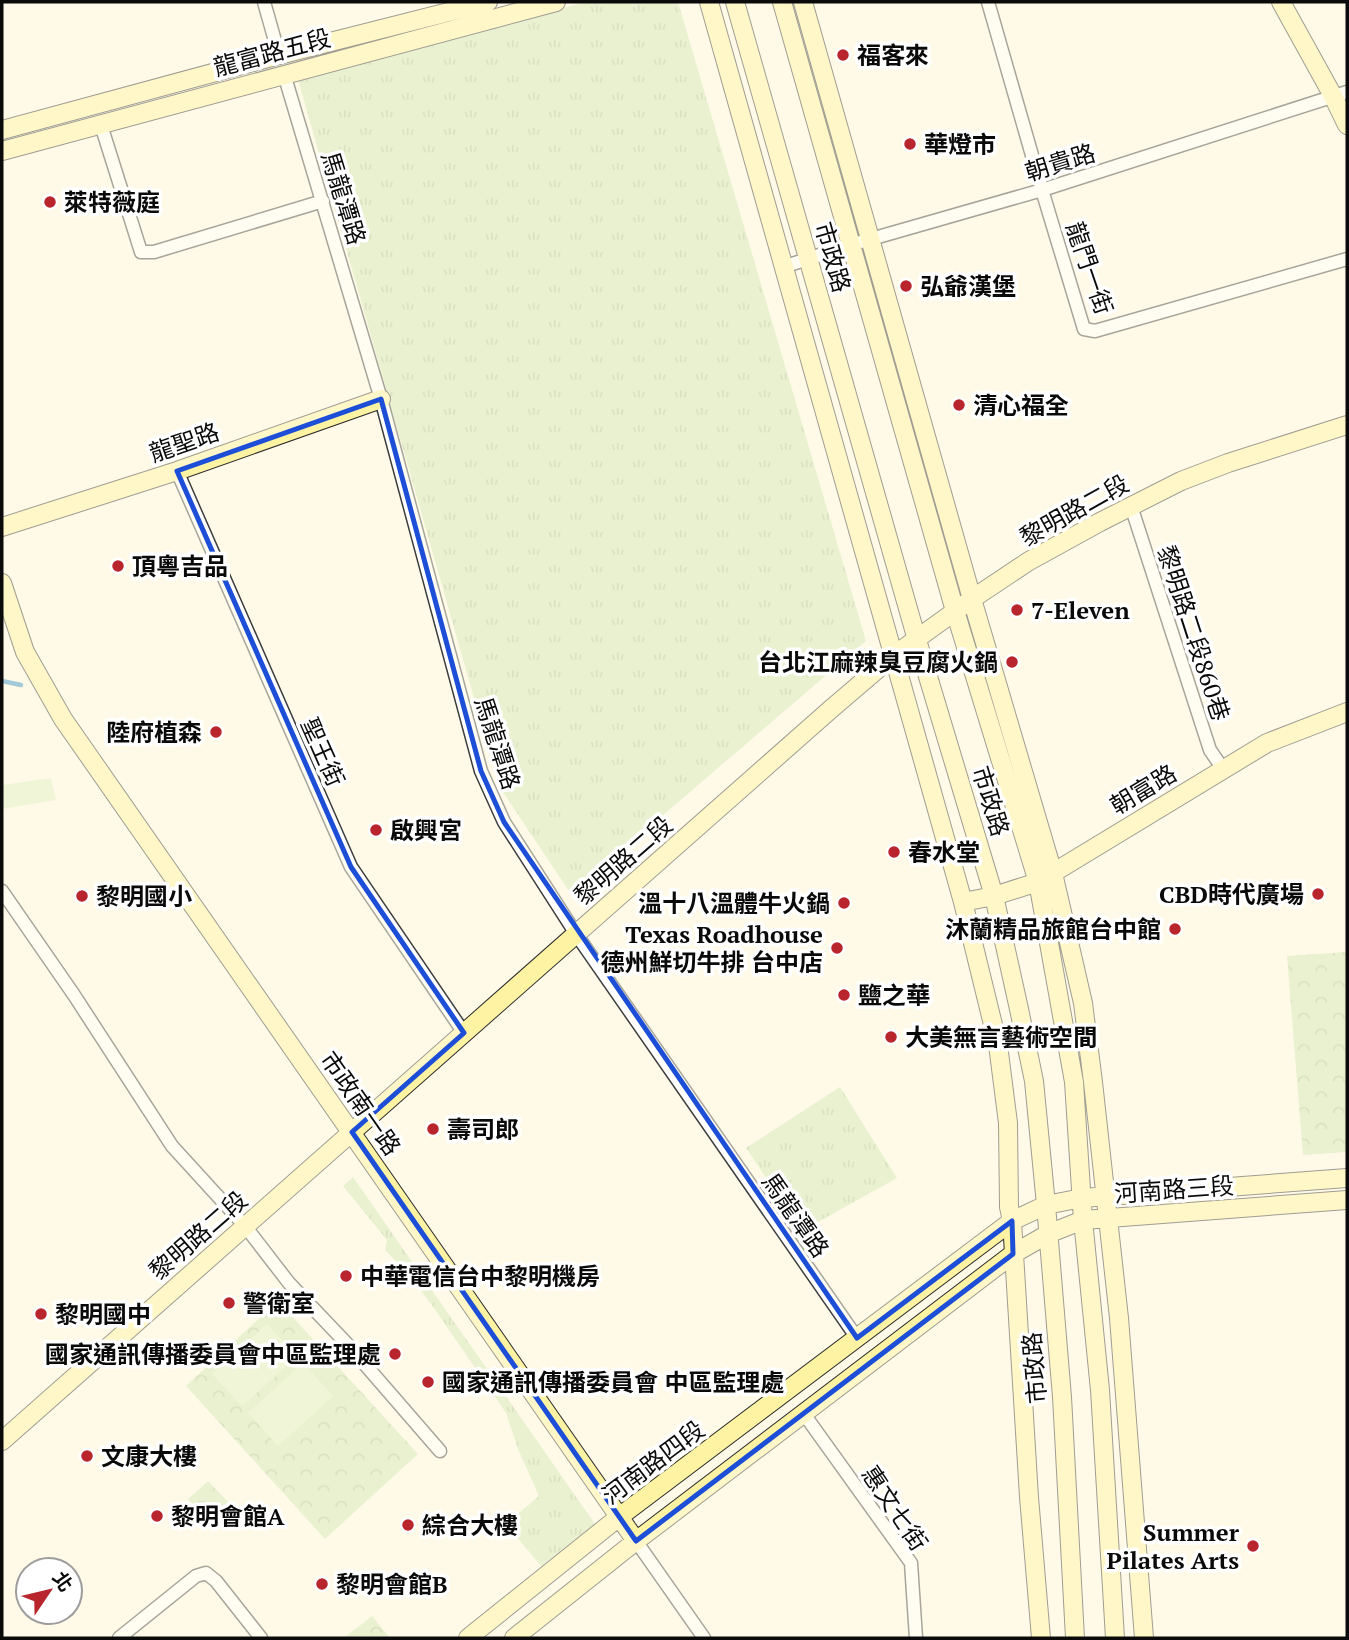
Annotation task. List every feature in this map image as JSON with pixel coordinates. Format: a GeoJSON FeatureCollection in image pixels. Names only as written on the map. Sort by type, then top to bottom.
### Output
{"type":"FeatureCollection","features":[{"type":"Feature","properties":{"kind":"street"},"geometry":{"type":"LineString","coordinates":[[264,2],[279,55]]}},
{"type":"Feature","properties":{"kind":"street","name":"龍富路五段"},"geometry":{"type":"LineString","coordinates":[[2,130],[488,2]]}},
{"type":"Feature","properties":{"kind":"street","name":"龍富路五段"},"geometry":{"type":"LineString","coordinates":[[2,151],[556,2]]}},
{"type":"Feature","properties":{"kind":"street","name":"市政路"},"geometry":{"type":"LineString","coordinates":[[709,2],[963,902],[999,1045],[1008,1123],[1009,1207],[1013,1221],[1029,1497],[1041,1638]]}},
{"type":"Feature","properties":{"kind":"street","name":"市政路"},"geometry":{"type":"LineString","coordinates":[[735,2],[917,640],[994,896],[1034,1081],[1062,1397],[1075,1638]]}},
{"type":"Feature","properties":{"kind":"street","name":"市政路"},"geometry":{"type":"LineString","coordinates":[[782,2],[955,611],[1045,878],[1083,1003],[1119,1318],[1144,1638]]}},
{"type":"Feature","properties":{"kind":"street","name":"市政路"},"geometry":{"type":"LineString","coordinates":[[803,2],[972,599],[1045,878],[1074,1082],[1083,1220],[1100,1390],[1115,1638]]}},
{"type":"Feature","properties":{"kind":"street","name":"龍門一街"},"geometry":{"type":"LineString","coordinates":[[988,2],[1084,329],[1095,331],[1347,259]]}},
{"type":"Feature","properties":{"kind":"street"},"geometry":{"type":"LineString","coordinates":[[1281,2],[1340,94],[1347,125]]}},
{"type":"Feature","properties":{"kind":"street","name":"馬龍潭路"},"geometry":{"type":"LineString","coordinates":[[284,74],[381,399],[481,771],[504,822],[576,933],[856,1338]]}},
{"type":"Feature","properties":{"kind":"street","name":"朝貴路"},"geometry":{"type":"LineString","coordinates":[[783,267],[1042,190],[1340,94]]}},
{"type":"Feature","properties":{"kind":"street"},"geometry":{"type":"LineString","coordinates":[[101,125],[141,252],[154,252],[323,201]]}},
{"type":"Feature","properties":{"kind":"street","name":"龍聖路"},"geometry":{"type":"LineString","coordinates":[[2,527],[177,471],[381,399]]}},
{"type":"Feature","properties":{"kind":"street","name":"黎明路二段"},"geometry":{"type":"LineString","coordinates":[[2,1441],[893,656],[1030,561],[1131,506],[1181,481],[1228,463],[1347,425]]}},
{"type":"Feature","properties":{"kind":"street","name":"聖王街"},"geometry":{"type":"LineString","coordinates":[[177,471],[351,867],[464,1033]]}},
{"type":"Feature","properties":{"kind":"street","name":"黎明路二段860巷"},"geometry":{"type":"LineString","coordinates":[[1131,506],[1210,750],[1223,769]]}},
{"type":"Feature","properties":{"kind":"street","name":"市政南一路"},"geometry":{"type":"LineString","coordinates":[[2,583],[25,652],[64,719],[704,1638]]}},
{"type":"Feature","properties":{"kind":"street","name":"朝富路"},"geometry":{"type":"LineString","coordinates":[[963,902],[994,896],[1045,878],[1267,743],[1347,712]]}},
{"type":"Feature","properties":{"kind":"street"},"geometry":{"type":"LineString","coordinates":[[2,891],[172,1146],[245,1226],[289,1283],[349,1346],[440,1451]]}},
{"type":"Feature","properties":{"kind":"street","name":"河南路三段"},"geometry":{"type":"LineString","coordinates":[[1082,1198],[1347,1178]]}},
{"type":"Feature","properties":{"kind":"street","name":"河南路四段"},"geometry":{"type":"LineString","coordinates":[[468,1638],[620,1517],[1013,1221],[1046,1205],[1082,1198]]}},
{"type":"Feature","properties":{"kind":"street","name":"河南路三段"},"geometry":{"type":"LineString","coordinates":[[1013,1254],[1048,1234],[1083,1220],[1347,1200]]}},
{"type":"Feature","properties":{"kind":"street"},"geometry":{"type":"LineString","coordinates":[[513,1638],[1013,1254]]}},
{"type":"Feature","properties":{"kind":"street","name":"惠文七街"},"geometry":{"type":"LineString","coordinates":[[804,1414],[911,1563],[916,1638]]}},
{"type":"Feature","properties":{"kind":"street"},"geometry":{"type":"LineString","coordinates":[[119,1638],[196,1576],[206,1573],[216,1581],[261,1638]]}},
{"type":"Feature","properties":{"kind":"highlighted area"},"geometry":{"type":"Polygon","coordinates":[[[381,399],[481,771],[504,822],[857,1338],[1012,1221],[1013,1254],[636,1541],[352,1132],[464,1033],[351,867],[177,471],[381,399]]]}},
{"type":"Feature","properties":{"kind":"green space"},"geometry":{"type":"Polygon","coordinates":[[[586,2],[678,2],[866,641],[571,894],[499,786],[297,76],[586,2]]]}},
{"type":"Feature","properties":{"kind":"green space"},"geometry":{"type":"Polygon","coordinates":[[[51,778],[56,800],[2,809],[2,785],[51,778]]]}},
{"type":"Feature","properties":{"kind":"green space"},"geometry":{"type":"Polygon","coordinates":[[[1347,952],[1347,1152],[1303,1155],[1287,956],[1347,952]]]}},
{"type":"Feature","properties":{"kind":"green space"},"geometry":{"type":"Polygon","coordinates":[[[840,1087],[897,1178],[802,1231],[746,1148],[840,1087]]]}},
{"type":"Feature","properties":{"kind":"green space"},"geometry":{"type":"Polygon","coordinates":[[[353,1177],[595,1524],[541,1566],[506,1524],[539,1496],[518,1449],[506,1413],[434,1308],[410,1276],[385,1250],[387,1240],[343,1186],[353,1177]]]}},
{"type":"Feature","properties":{"kind":"green space"},"geometry":{"type":"Polygon","coordinates":[[[278,1301],[418,1454],[325,1539],[186,1386],[278,1301]]]}},
{"type":"Feature","properties":{"kind":"green space"},"geometry":{"type":"Polygon","coordinates":[[[267,1324],[297,1357],[242,1406],[212,1374],[267,1324]]]}},
{"type":"Feature","properties":{"kind":"green space"},"geometry":{"type":"Polygon","coordinates":[[[303,1363],[333,1396],[278,1446],[248,1413],[303,1363]]]}},
{"type":"Feature","properties":{"kind":"green space"},"geometry":{"type":"Polygon","coordinates":[[[208,1481],[234,1508],[214,1527],[188,1499],[208,1481]]]}},
{"type":"Feature","properties":{"kind":"green space"},"geometry":{"type":"Polygon","coordinates":[[[372,1616],[390,1638],[344,1638],[372,1616]]]}},
{"type":"Feature","properties":{"kind":"waterway"},"geometry":{"type":"LineString","coordinates":[[2,681],[21,685]]}},
{"type":"Feature","properties":{"kind":"place","name":"福客來"},"geometry":{"type":"Point","coordinates":[843,55]}},
{"type":"Feature","properties":{"kind":"place","name":"華燈市"},"geometry":{"type":"Point","coordinates":[910,144]}},
{"type":"Feature","properties":{"kind":"place","name":"萊特薇庭"},"geometry":{"type":"Point","coordinates":[50,202]}},
{"type":"Feature","properties":{"kind":"place","name":"弘爺漢堡"},"geometry":{"type":"Point","coordinates":[906,286]}},
{"type":"Feature","properties":{"kind":"place","name":"清心福全"},"geometry":{"type":"Point","coordinates":[959,405]}},
{"type":"Feature","properties":{"kind":"place","name":"頂粵吉品"},"geometry":{"type":"Point","coordinates":[118,566]}},
{"type":"Feature","properties":{"kind":"place","name":"7-Eleven"},"geometry":{"type":"Point","coordinates":[1017,610]}},
{"type":"Feature","properties":{"kind":"place","name":"台北江麻辣臭豆腐火鍋"},"geometry":{"type":"Point","coordinates":[1012,662]}},
{"type":"Feature","properties":{"kind":"place","name":"陸府植森"},"geometry":{"type":"Point","coordinates":[216,732]}},
{"type":"Feature","properties":{"kind":"place","name":"啟興宮"},"geometry":{"type":"Point","coordinates":[376,830]}},
{"type":"Feature","properties":{"kind":"place","name":"春水堂"},"geometry":{"type":"Point","coordinates":[894,852]}},
{"type":"Feature","properties":{"kind":"place","name":"CBD時代廣場"},"geometry":{"type":"Point","coordinates":[1318,894]}},
{"type":"Feature","properties":{"kind":"place","name":"黎明國小"},"geometry":{"type":"Point","coordinates":[82,896]}},
{"type":"Feature","properties":{"kind":"place","name":"溫十八溫體牛火鍋"},"geometry":{"type":"Point","coordinates":[844,903]}},
{"type":"Feature","properties":{"kind":"place","name":"沐蘭精品旅館台中館"},"geometry":{"type":"Point","coordinates":[1175,929]}},
{"type":"Feature","properties":{"kind":"place","name":"Texas Roadhouse 德州鮮切牛排 台中店"},"geometry":{"type":"Point","coordinates":[837,948]}},
{"type":"Feature","properties":{"kind":"place","name":"鹽之華"},"geometry":{"type":"Point","coordinates":[844,995]}},
{"type":"Feature","properties":{"kind":"place","name":"大美無言藝術空間"},"geometry":{"type":"Point","coordinates":[891,1037]}},
{"type":"Feature","properties":{"kind":"place","name":"壽司郎"},"geometry":{"type":"Point","coordinates":[433,1129]}},
{"type":"Feature","properties":{"kind":"place","name":"中華電信台中黎明機房"},"geometry":{"type":"Point","coordinates":[346,1276]}},
{"type":"Feature","properties":{"kind":"place","name":"警衛室"},"geometry":{"type":"Point","coordinates":[229,1303]}},
{"type":"Feature","properties":{"kind":"place","name":"黎明國中"},"geometry":{"type":"Point","coordinates":[41,1314]}},
{"type":"Feature","properties":{"kind":"place","name":"國家通訊傳播委員會中區監理處"},"geometry":{"type":"Point","coordinates":[395,1354]}},
{"type":"Feature","properties":{"kind":"place","name":"國家通訊傳播委員會 中區監理處"},"geometry":{"type":"Point","coordinates":[428,1382]}},
{"type":"Feature","properties":{"kind":"place","name":"文康大樓"},"geometry":{"type":"Point","coordinates":[87,1456]}},
{"type":"Feature","properties":{"kind":"place","name":"黎明會館A"},"geometry":{"type":"Point","coordinates":[157,1516]}},
{"type":"Feature","properties":{"kind":"place","name":"綜合大樓"},"geometry":{"type":"Point","coordinates":[408,1525]}},
{"type":"Feature","properties":{"kind":"place","name":"Summer Pilates Arts"},"geometry":{"type":"Point","coordinates":[1253,1546]}},
{"type":"Feature","properties":{"kind":"place","name":"黎明會館B"},"geometry":{"type":"Point","coordinates":[322,1584]}}]}
